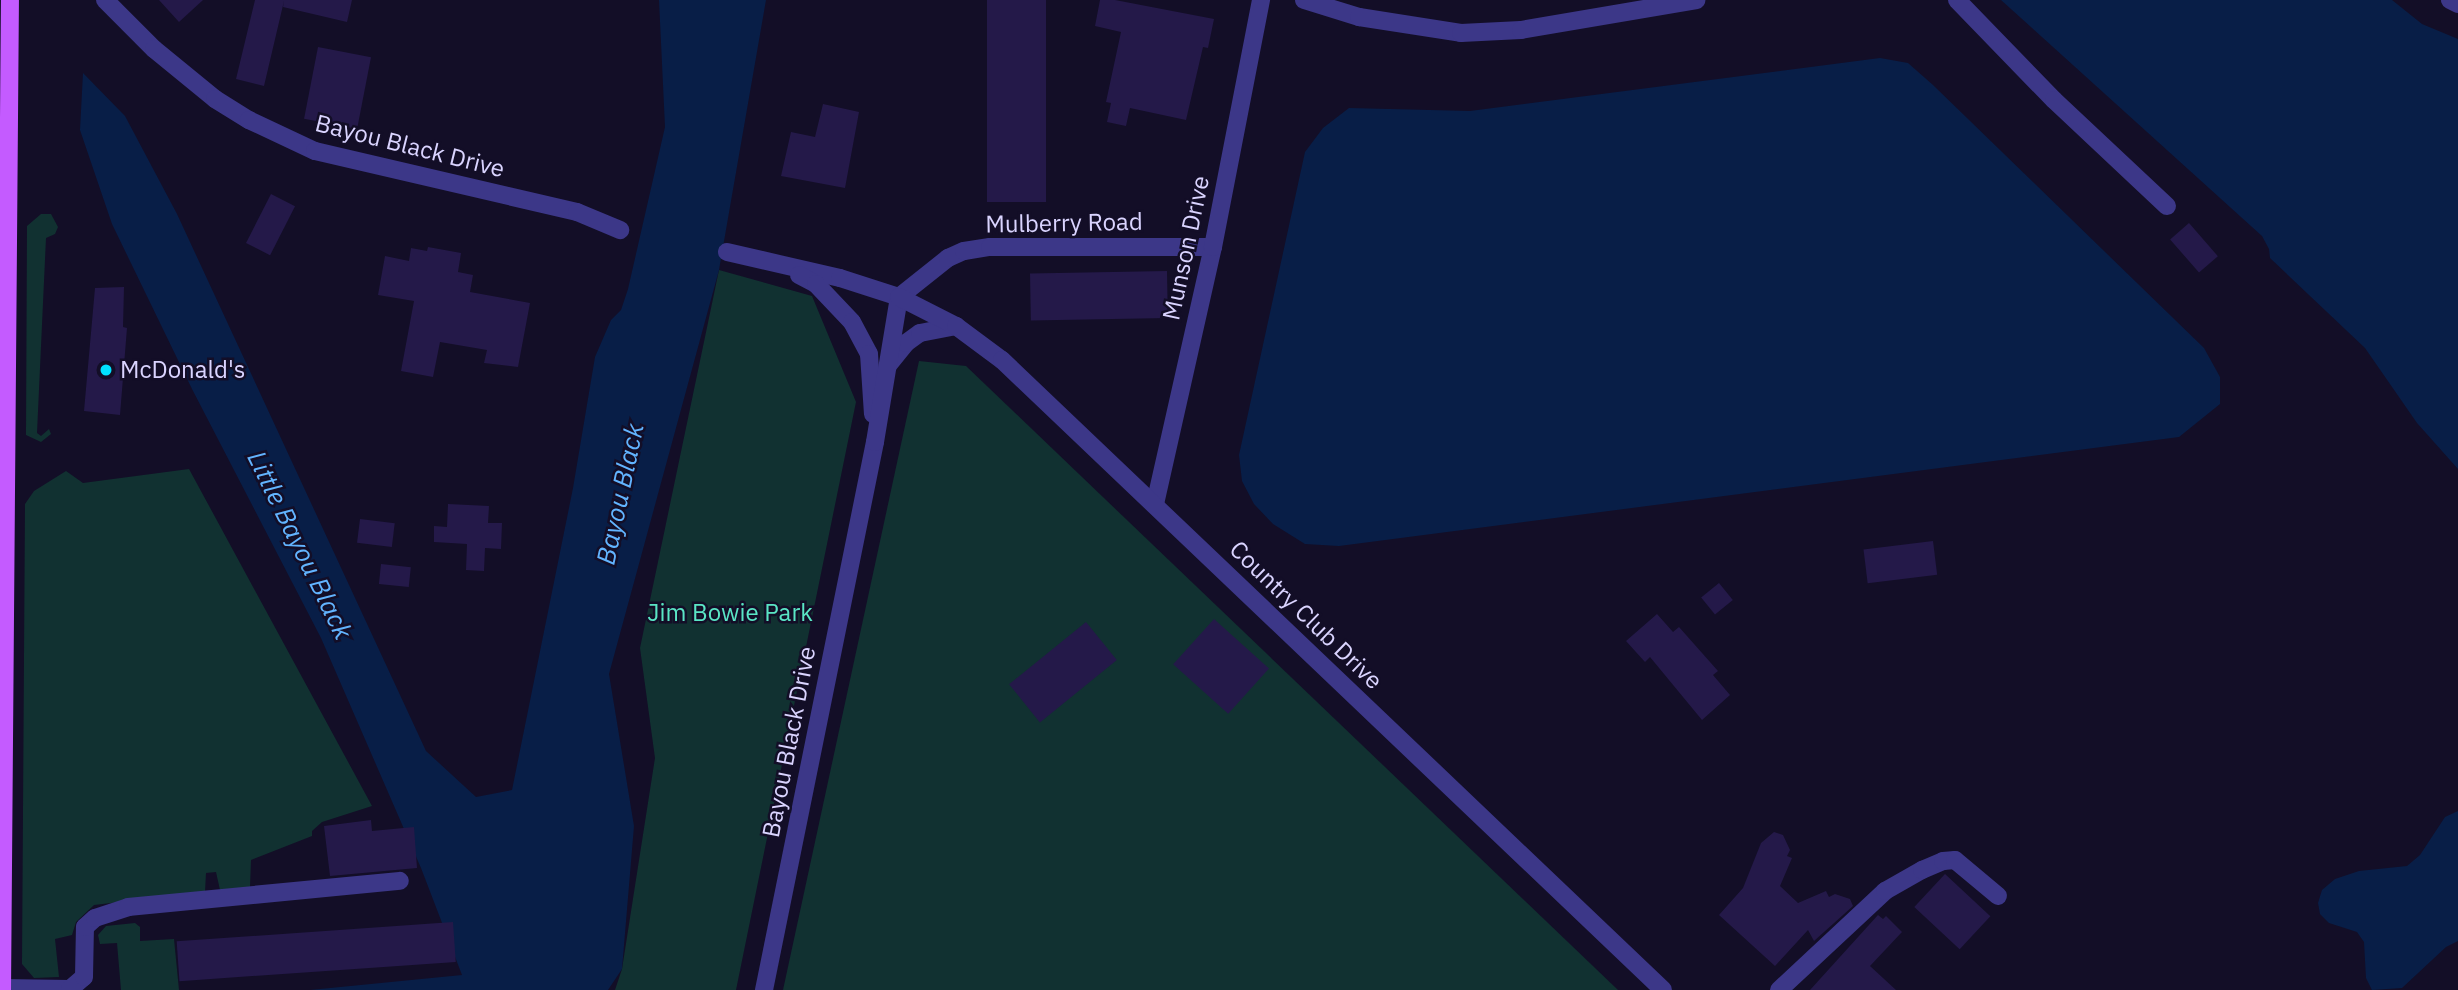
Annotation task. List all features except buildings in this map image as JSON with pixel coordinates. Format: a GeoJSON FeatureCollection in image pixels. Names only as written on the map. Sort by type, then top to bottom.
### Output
{"type":"FeatureCollection","features":[{"type":"Feature","properties":{"kind":"main road"},"geometry":{"type":"LineString","coordinates":[[2,989],[4,92],[10,0]]}},
{"type":"Feature","properties":{"kind":"street","name":"Bayou Black Drive"},"geometry":{"type":"LineString","coordinates":[[104,0],[154,49],[215,99],[248,120],[315,151],[577,212],[620,230]]}},
{"type":"Feature","properties":{"kind":"street","name":"Munson Drive"},"geometry":{"type":"LineString","coordinates":[[1155,504],[1213,247],[1261,0]]}},
{"type":"Feature","properties":{"kind":"street"},"geometry":{"type":"LineString","coordinates":[[1304,0],[1359,18],[1461,33],[1521,30],[1597,8],[1696,0]]}},
{"type":"Feature","properties":{"kind":"street"},"geometry":{"type":"LineString","coordinates":[[1957,0],[2054,100],[2167,206]]}},
{"type":"Feature","properties":{"kind":"street"},"geometry":{"type":"LineString","coordinates":[[2450,0],[2458,4]]}},
{"type":"Feature","properties":{"kind":"street","name":"Mulberry Road"},"geometry":{"type":"LineString","coordinates":[[899,297],[948,258],[964,251],[990,247],[1213,247]]}},
{"type":"Feature","properties":{"kind":"street"},"geometry":{"type":"LineString","coordinates":[[727,253],[840,278],[899,297]]}},
{"type":"Feature","properties":{"kind":"street"},"geometry":{"type":"LineString","coordinates":[[784,266],[828,294],[852,322],[869,354],[875,442]]}},
{"type":"Feature","properties":{"kind":"street","name":"Bayou Black Drive"},"geometry":{"type":"LineString","coordinates":[[764,990],[875,442],[899,297]]}},
{"type":"Feature","properties":{"kind":"street","name":"Country Club Drive"},"geometry":{"type":"LineString","coordinates":[[899,297],[956,326],[1002,360],[1663,990]]}},
{"type":"Feature","properties":{"kind":"street"},"geometry":{"type":"LineString","coordinates":[[889,364],[906,343],[920,333],[956,326]]}},
{"type":"Feature","properties":{"kind":"street"},"geometry":{"type":"LineString","coordinates":[[1779,990],[1885,891],[1922,870],[1943,861],[1955,860],[1998,896]]}},
{"type":"Feature","properties":{"kind":"street"},"geometry":{"type":"LineString","coordinates":[[2,989],[70,989],[84,977],[85,927],[95,918],[128,907],[400,881]]}},
{"type":"Feature","properties":{"kind":"green space"},"geometry":{"type":"Polygon","coordinates":[[[41,214],[51,214],[58,227],[55,234],[46,238],[37,433],[41,436],[49,429],[51,434],[41,442],[26,435],[27,226],[41,214]]]}},
{"type":"Feature","properties":{"kind":"green space","name":"Jim Bowie Park"},"geometry":{"type":"Polygon","coordinates":[[[719,270],[812,296],[856,402],[736,990],[615,990],[622,969],[655,758],[640,648],[719,270]]]}},
{"type":"Feature","properties":{"kind":"green space"},"geometry":{"type":"Polygon","coordinates":[[[919,361],[966,366],[1618,990],[783,990],[919,361]]]}},
{"type":"Feature","properties":{"kind":"green space"},"geometry":{"type":"Polygon","coordinates":[[[189,469],[372,806],[322,822],[312,831],[312,836],[251,860],[250,887],[220,890],[216,872],[206,873],[205,892],[94,905],[76,922],[72,935],[55,939],[59,977],[34,978],[22,964],[25,504],[34,491],[66,471],[83,483],[189,469]]]}},
{"type":"Feature","properties":{"kind":"green space"},"geometry":{"type":"Polygon","coordinates":[[[135,923],[140,927],[140,941],[174,939],[179,990],[121,990],[117,943],[100,944],[98,935],[106,926],[135,923]]]}},
{"type":"Feature","properties":{"kind":"water"},"geometry":{"type":"Polygon","coordinates":[[[659,0],[766,0],[719,270],[609,674],[634,826],[622,969],[608,990],[310,990],[462,975],[421,868],[321,638],[192,389],[112,224],[80,130],[83,73],[125,116],[177,214],[426,751],[476,797],[512,790],[573,488],[595,357],[611,320],[621,310],[628,289],[665,127],[659,0]]]}},
{"type":"Feature","properties":{"kind":"water"},"geometry":{"type":"Polygon","coordinates":[[[2001,0],[2392,0],[2422,24],[2458,39],[2458,469],[2417,423],[2365,348],[2270,258],[2269,249],[2262,236],[2001,0]]]}},
{"type":"Feature","properties":{"kind":"water"},"geometry":{"type":"Polygon","coordinates":[[[1880,58],[1908,63],[1933,85],[2204,348],[2220,377],[2220,404],[2179,437],[1339,546],[1305,544],[1273,524],[1254,504],[1242,481],[1239,455],[1305,152],[1323,128],[1349,108],[1470,111],[1880,58]]]}},
{"type":"Feature","properties":{"kind":"water"},"geometry":{"type":"Polygon","coordinates":[[[2458,811],[2458,941],[2446,947],[2402,988],[2372,990],[2366,978],[2364,942],[2357,932],[2329,923],[2320,914],[2318,903],[2322,890],[2335,879],[2359,871],[2407,866],[2420,855],[2445,817],[2458,811]]]}},
{"type":"Feature","properties":{"kind":"place","name":"McDonald's"},"geometry":{"type":"Point","coordinates":[106,370]}},
{"type":"Feature","properties":{"kind":"water label","name":"Bayou Black"},"geometry":{"type":"Point","coordinates":[620,494]}},
{"type":"Feature","properties":{"kind":"water label","name":"Little Bayou Black"},"geometry":{"type":"Point","coordinates":[300,545]}}]}
